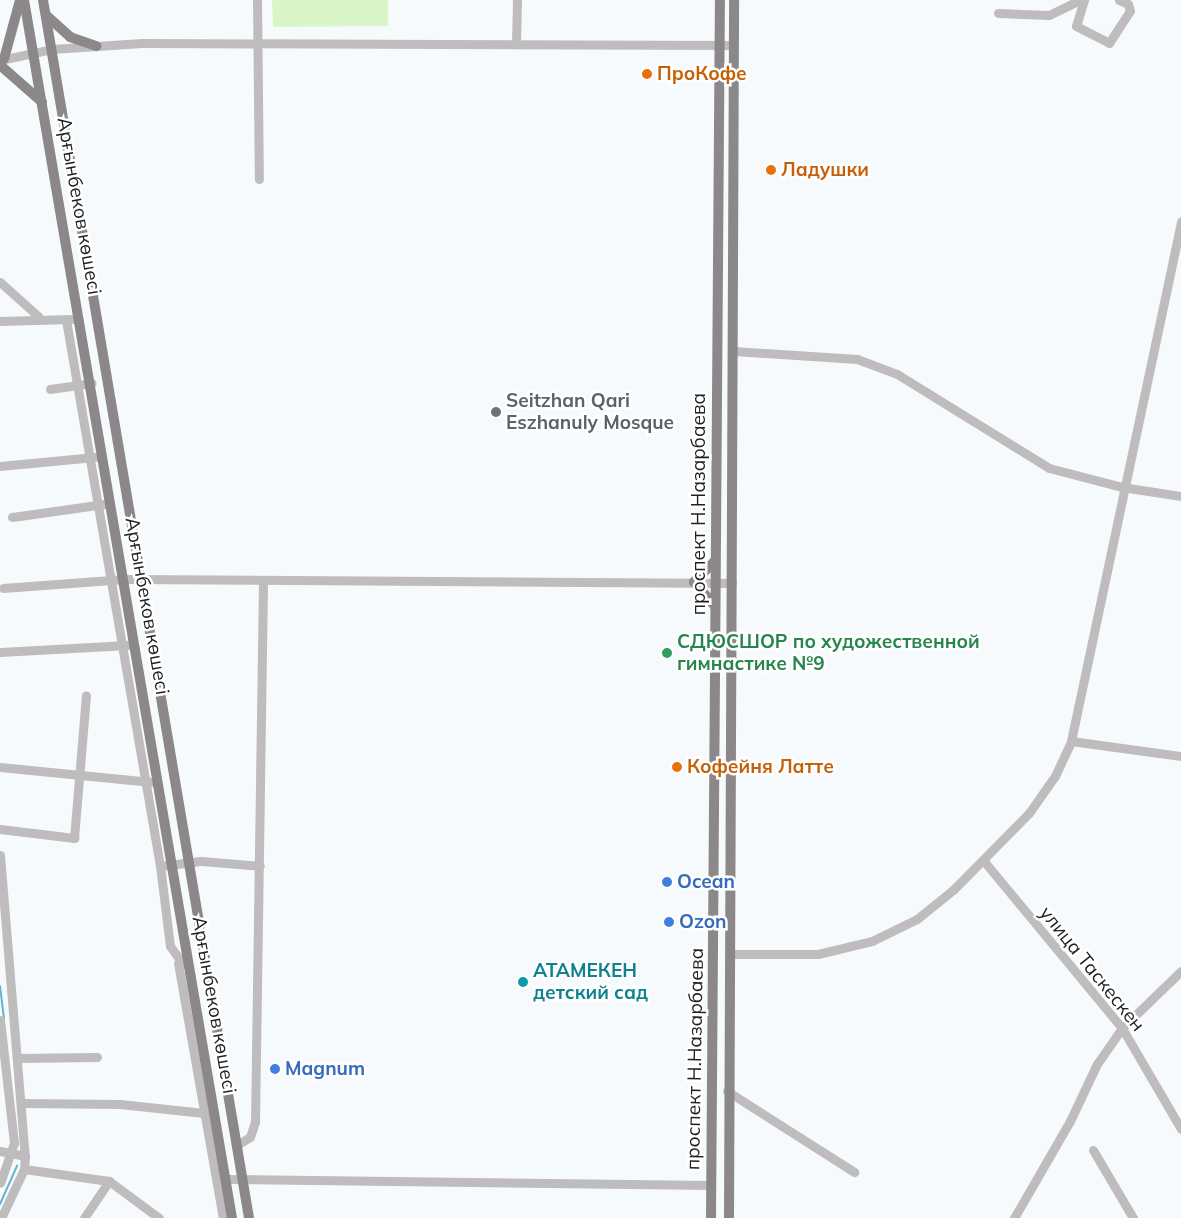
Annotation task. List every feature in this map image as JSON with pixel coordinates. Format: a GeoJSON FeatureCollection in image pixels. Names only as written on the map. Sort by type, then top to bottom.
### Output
{"type":"FeatureCollection","features":[{"type":"Feature","properties":{"kind":"main road"},"geometry":{"type":"LineString","coordinates":[[20,0],[1,61],[42,103]]}},
{"type":"Feature","properties":{"kind":"main road","name":"Арғынбеков көшесі"},"geometry":{"type":"LineString","coordinates":[[24,0],[81,318],[102,456],[125,579],[232,1218]]}},
{"type":"Feature","properties":{"kind":"main road","name":"Арғынбеков көшесі"},"geometry":{"type":"LineString","coordinates":[[43,0],[249,1218]]}},
{"type":"Feature","properties":{"kind":"main road","name":"проспект Н.Назарбаева"},"geometry":{"type":"LineString","coordinates":[[711,1218],[720,0]]}},
{"type":"Feature","properties":{"kind":"main road","name":"проспект Н.Назарбаева"},"geometry":{"type":"LineString","coordinates":[[729,1218],[727,1090],[730,954],[734,0]]}},
{"type":"Feature","properties":{"kind":"main road"},"geometry":{"type":"LineString","coordinates":[[45,12],[61,31],[96,46]]}},
{"type":"Feature","properties":{"kind":"main road"},"geometry":{"type":"LineString","coordinates":[[715,562],[694,582],[715,607]]}},
{"type":"Feature","properties":{"kind":"street"},"geometry":{"type":"LineString","coordinates":[[257,0],[260,179]]}},
{"type":"Feature","properties":{"kind":"street"},"geometry":{"type":"LineString","coordinates":[[516,42],[517,0]]}},
{"type":"Feature","properties":{"kind":"street"},"geometry":{"type":"LineString","coordinates":[[998,13],[1049,15],[1080,0]]}},
{"type":"Feature","properties":{"kind":"street"},"geometry":{"type":"LineString","coordinates":[[1084,0],[1076,26],[1111,43],[1130,11],[1128,4],[1119,0]]}},
{"type":"Feature","properties":{"kind":"street"},"geometry":{"type":"LineString","coordinates":[[1,61],[52,49],[96,46],[516,42],[734,45]]}},
{"type":"Feature","properties":{"kind":"street"},"geometry":{"type":"LineString","coordinates":[[730,954],[818,954],[872,941],[917,919],[983,860],[1029,812],[1055,776],[1071,740],[1122,488],[1181,222]]}},
{"type":"Feature","properties":{"kind":"street"},"geometry":{"type":"LineString","coordinates":[[0,282],[39,317]]}},
{"type":"Feature","properties":{"kind":"street"},"geometry":{"type":"LineString","coordinates":[[0,321],[39,317],[66,320],[81,318]]}},
{"type":"Feature","properties":{"kind":"street"},"geometry":{"type":"LineString","coordinates":[[66,320],[148,783],[170,946],[178,962],[223,1218]]}},
{"type":"Feature","properties":{"kind":"street"},"geometry":{"type":"LineString","coordinates":[[733,351],[857,359],[898,374],[1049,468],[1122,488],[1181,496]]}},
{"type":"Feature","properties":{"kind":"street"},"geometry":{"type":"LineString","coordinates":[[50,389],[92,383]]}},
{"type":"Feature","properties":{"kind":"street"},"geometry":{"type":"LineString","coordinates":[[0,466],[102,456]]}},
{"type":"Feature","properties":{"kind":"street"},"geometry":{"type":"LineString","coordinates":[[12,518],[112,503]]}},
{"type":"Feature","properties":{"kind":"street"},"geometry":{"type":"LineString","coordinates":[[3,588],[125,579],[263,582],[732,583]]}},
{"type":"Feature","properties":{"kind":"street"},"geometry":{"type":"LineString","coordinates":[[237,1145],[250,1137],[255,1122],[263,582]]}},
{"type":"Feature","properties":{"kind":"street"},"geometry":{"type":"LineString","coordinates":[[0,652],[123,647],[135,642]]}},
{"type":"Feature","properties":{"kind":"street"},"geometry":{"type":"LineString","coordinates":[[0,829],[74,838],[86,696]]}},
{"type":"Feature","properties":{"kind":"street"},"geometry":{"type":"LineString","coordinates":[[1071,740],[1181,756]]}},
{"type":"Feature","properties":{"kind":"street"},"geometry":{"type":"LineString","coordinates":[[0,767],[79,774],[148,783],[159,781]]}},
{"type":"Feature","properties":{"kind":"street"},"geometry":{"type":"LineString","coordinates":[[0,856],[25,1156],[24,1169],[2,1218]]}},
{"type":"Feature","properties":{"kind":"street","name":"улица Таскескен"},"geometry":{"type":"LineString","coordinates":[[983,860],[1122,1028],[1181,1130]]}},
{"type":"Feature","properties":{"kind":"street"},"geometry":{"type":"LineString","coordinates":[[160,866],[189,862],[260,866]]}},
{"type":"Feature","properties":{"kind":"street"},"geometry":{"type":"LineString","coordinates":[[178,962],[190,967]]}},
{"type":"Feature","properties":{"kind":"street"},"geometry":{"type":"LineString","coordinates":[[1014,1218],[1070,1121],[1097,1064],[1122,1028],[1181,971]]}},
{"type":"Feature","properties":{"kind":"street"},"geometry":{"type":"LineString","coordinates":[[0,1020],[11,1153],[0,1183]]}},
{"type":"Feature","properties":{"kind":"street"},"geometry":{"type":"LineString","coordinates":[[17,1058],[97,1057]]}},
{"type":"Feature","properties":{"kind":"street"},"geometry":{"type":"LineString","coordinates":[[727,1090],[854,1172]]}},
{"type":"Feature","properties":{"kind":"street"},"geometry":{"type":"LineString","coordinates":[[21,1103],[120,1104],[204,1113]]}},
{"type":"Feature","properties":{"kind":"street"},"geometry":{"type":"LineString","coordinates":[[1093,1150],[1133,1218]]}},
{"type":"Feature","properties":{"kind":"street"},"geometry":{"type":"LineString","coordinates":[[0,1152],[25,1156]]}},
{"type":"Feature","properties":{"kind":"street"},"geometry":{"type":"LineString","coordinates":[[24,1169],[109,1181],[158,1218]]}},
{"type":"Feature","properties":{"kind":"street"},"geometry":{"type":"LineString","coordinates":[[226,1179],[711,1185]]}},
{"type":"Feature","properties":{"kind":"street"},"geometry":{"type":"LineString","coordinates":[[84,1218],[109,1181]]}},
{"type":"Feature","properties":{"kind":"green space"},"geometry":{"type":"Polygon","coordinates":[[[272,0],[388,0],[388,26],[273,27],[272,0]]]}},
{"type":"Feature","properties":{"kind":"waterway"},"geometry":{"type":"LineString","coordinates":[[0,986],[4,1019]]}},
{"type":"Feature","properties":{"kind":"waterway"},"geometry":{"type":"LineString","coordinates":[[0,1204],[17,1166]]}},
{"type":"Feature","properties":{"kind":"place","name":"ПроКофе"},"geometry":{"type":"Point","coordinates":[647,74]}},
{"type":"Feature","properties":{"kind":"place","name":"Ладушки"},"geometry":{"type":"Point","coordinates":[771,170]}},
{"type":"Feature","properties":{"kind":"place","name":"Seitzhan Qari Eszhanuly Mosque"},"geometry":{"type":"Point","coordinates":[496,412]}},
{"type":"Feature","properties":{"kind":"place","name":"СДЮСШОР по художественной гимнастике №9"},"geometry":{"type":"Point","coordinates":[667,653]}},
{"type":"Feature","properties":{"kind":"place","name":"Кофейня Латте"},"geometry":{"type":"Point","coordinates":[677,767]}},
{"type":"Feature","properties":{"kind":"place","name":"Ocean"},"geometry":{"type":"Point","coordinates":[667,882]}},
{"type":"Feature","properties":{"kind":"place","name":"Ozon"},"geometry":{"type":"Point","coordinates":[669,922]}},
{"type":"Feature","properties":{"kind":"place","name":"АТАМЕКЕН детский сад"},"geometry":{"type":"Point","coordinates":[523,982]}},
{"type":"Feature","properties":{"kind":"place","name":"Magnum"},"geometry":{"type":"Point","coordinates":[275,1069]}}]}
